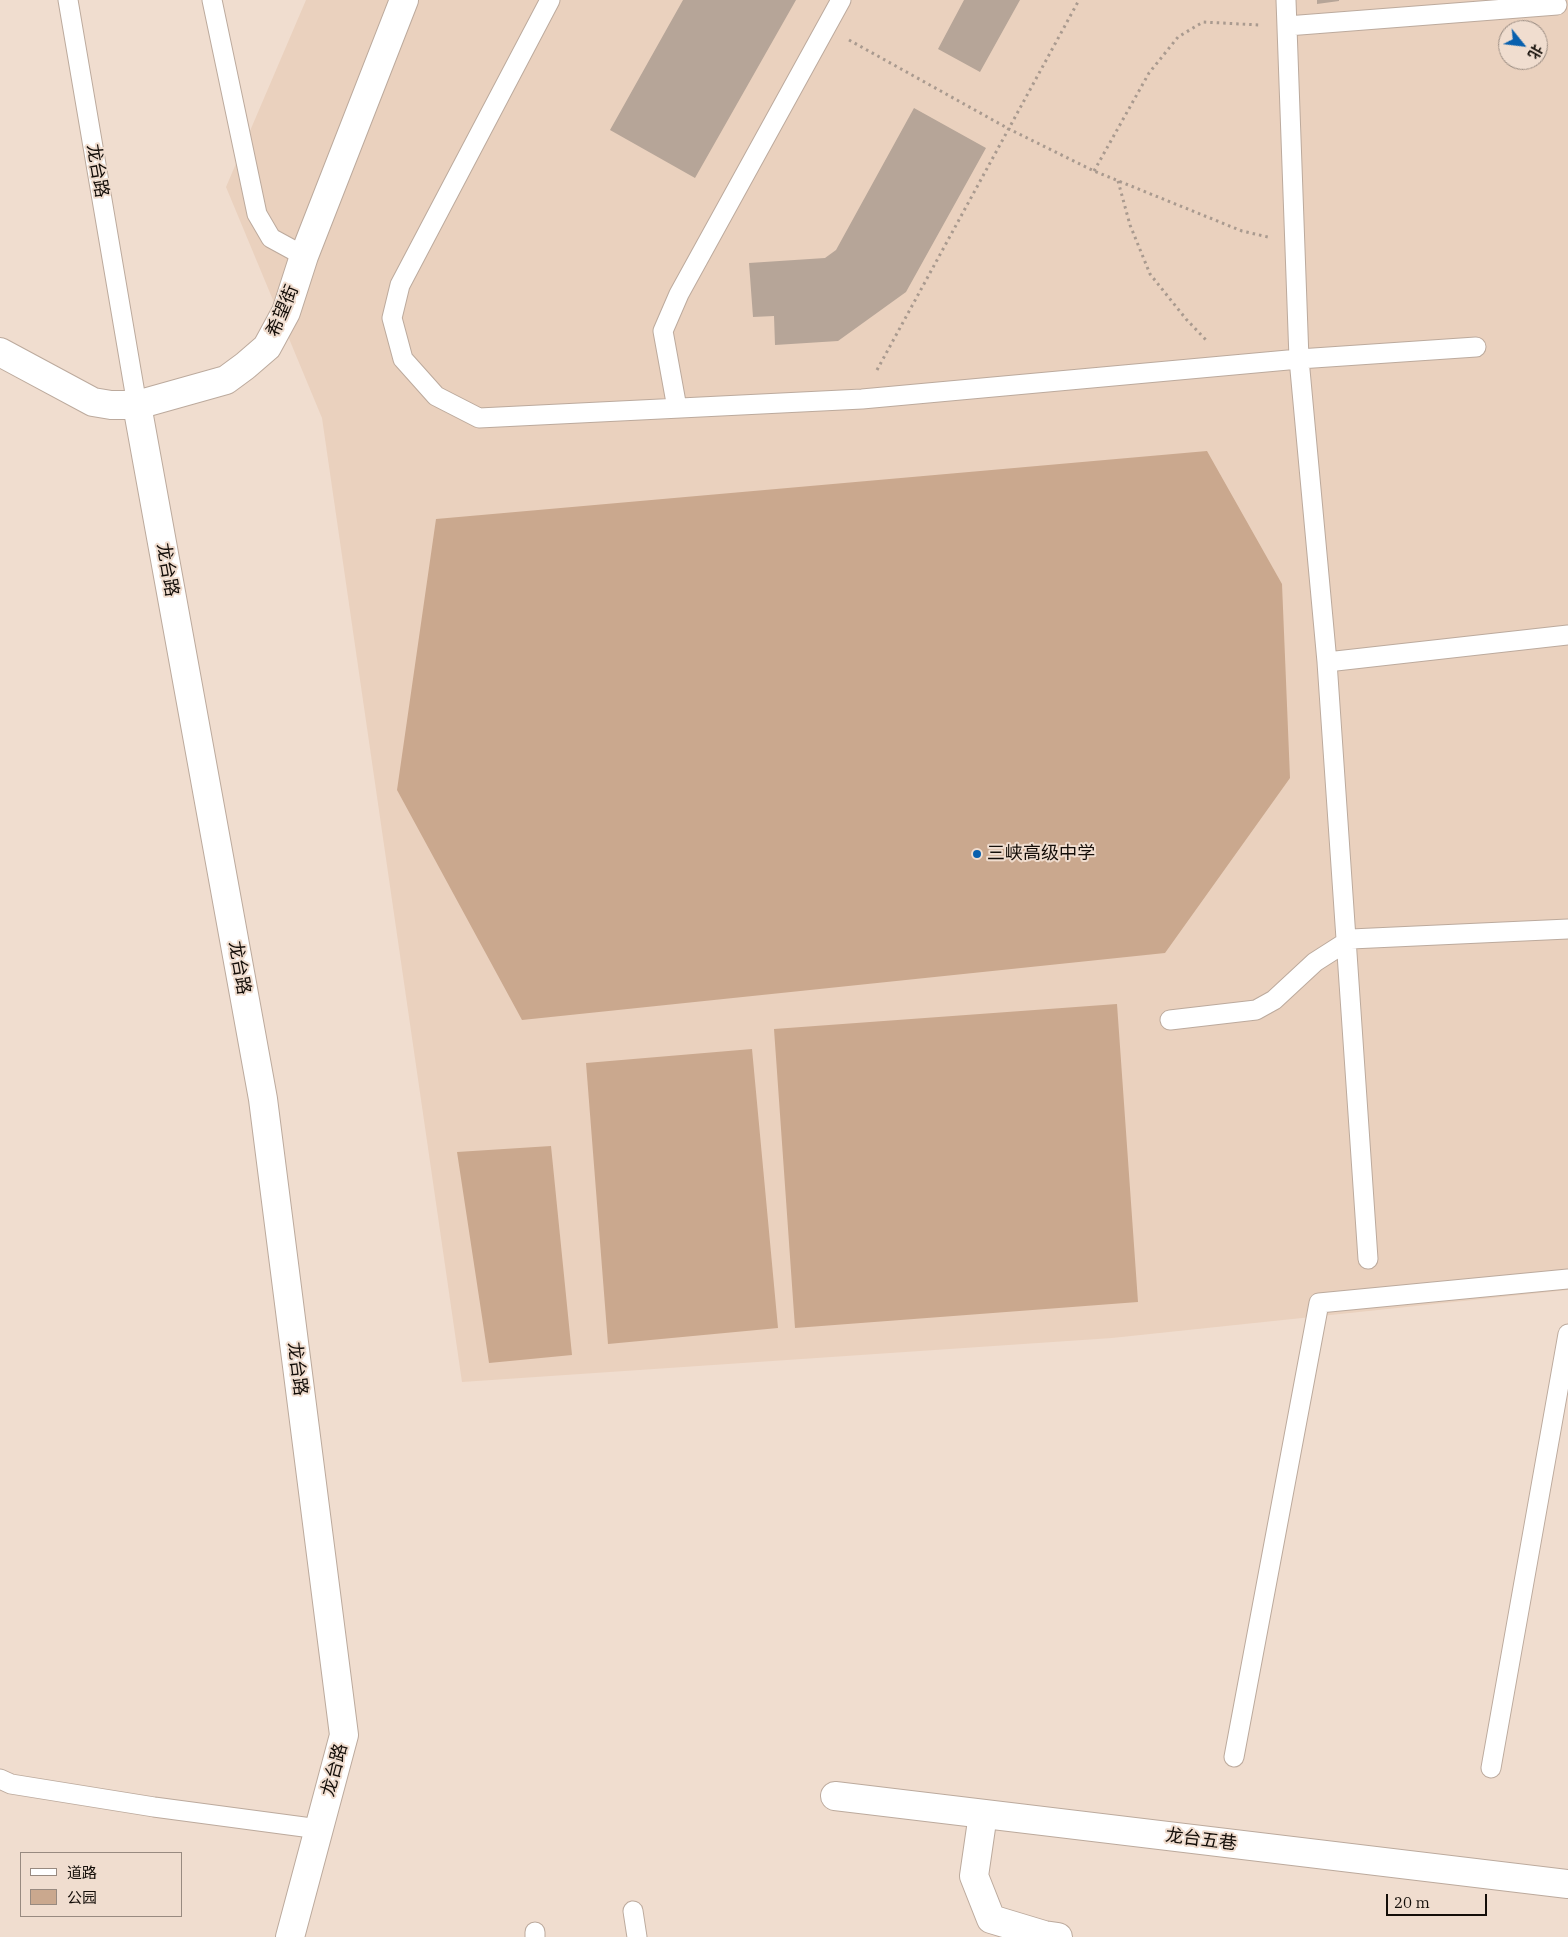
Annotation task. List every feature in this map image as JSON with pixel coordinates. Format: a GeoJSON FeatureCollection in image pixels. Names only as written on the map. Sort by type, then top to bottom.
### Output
{"type":"FeatureCollection","features":[{"type":"Feature","properties":{"kind":"street","name":"希望街"},"geometry":{"type":"LineString","coordinates":[[0,352],[93,402],[111,405],[137,405],[226,380],[267,347],[286,312],[304,256],[404,0]]}},
{"type":"Feature","properties":{"kind":"street","name":"龙台路"},"geometry":{"type":"LineString","coordinates":[[137,405],[265,1118],[344,1735],[290,1937]]}},
{"type":"Feature","properties":{"kind":"street","name":"龙台五巷"},"geometry":{"type":"LineString","coordinates":[[835,1796],[1568,1884]]}},
{"type":"Feature","properties":{"kind":"street"},"geometry":{"type":"LineString","coordinates":[[983,1814],[974,1876],[991,1919],[1044,1936],[1058,1937]]}},
{"type":"Feature","properties":{"kind":"lane","name":"龙台路"},"geometry":{"type":"LineString","coordinates":[[68,0],[137,405]]}},
{"type":"Feature","properties":{"kind":"lane"},"geometry":{"type":"LineString","coordinates":[[212,0],[257,214],[271,238],[304,256]]}},
{"type":"Feature","properties":{"kind":"lane"},"geometry":{"type":"LineString","coordinates":[[550,0],[400,286],[392,318],[403,359],[436,396],[479,418],[862,398],[1299,359],[1476,347]]}},
{"type":"Feature","properties":{"kind":"lane"},"geometry":{"type":"LineString","coordinates":[[677,408],[663,331],[679,294],[841,0]]}},
{"type":"Feature","properties":{"kind":"lane"},"geometry":{"type":"LineString","coordinates":[[1286,0],[1299,359],[1327,662],[1368,1259]]}},
{"type":"Feature","properties":{"kind":"lane"},"geometry":{"type":"LineString","coordinates":[[1287,26],[1395,9],[1557,5]]}},
{"type":"Feature","properties":{"kind":"lane"},"geometry":{"type":"LineString","coordinates":[[1327,662],[1568,635]]}},
{"type":"Feature","properties":{"kind":"lane"},"geometry":{"type":"LineString","coordinates":[[1170,1020],[1256,1010],[1274,1000],[1315,962],[1350,939],[1568,929]]}},
{"type":"Feature","properties":{"kind":"lane"},"geometry":{"type":"LineString","coordinates":[[1234,1757],[1319,1303],[1568,1279]]}},
{"type":"Feature","properties":{"kind":"lane"},"geometry":{"type":"LineString","coordinates":[[1490,1768],[1568,1334]]}},
{"type":"Feature","properties":{"kind":"lane"},"geometry":{"type":"LineString","coordinates":[[0,1779],[11,1784],[154,1807],[319,1829]]}},
{"type":"Feature","properties":{"kind":"lane"},"geometry":{"type":"LineString","coordinates":[[633,1911],[637,1937]]}},
{"type":"Feature","properties":{"kind":"path"},"geometry":{"type":"LineString","coordinates":[[862,398],[1079,0]]}},
{"type":"Feature","properties":{"kind":"path"},"geometry":{"type":"LineString","coordinates":[[1094,171],[1149,73],[1178,37],[1203,22],[1287,26]]}},
{"type":"Feature","properties":{"kind":"path"},"geometry":{"type":"LineString","coordinates":[[826,27],[1009,130],[1094,171],[1242,230],[1295,243]]}},
{"type":"Feature","properties":{"kind":"path"},"geometry":{"type":"LineString","coordinates":[[1118,181],[1130,225],[1150,274],[1186,320],[1231,365]]}},
{"type":"Feature","properties":{"kind":"shaded area","name":"三峡高级中学"},"geometry":{"type":"Polygon","coordinates":[[[306,0],[1568,0],[1568,1290],[1112,1338],[462,1382],[322,418],[226,187],[306,0]]]}},
{"type":"Feature","properties":{"kind":"green space"},"geometry":{"type":"Polygon","coordinates":[[[1207,451],[1282,584],[1290,778],[1165,953],[522,1020],[397,790],[436,519],[1207,451]]]}},
{"type":"Feature","properties":{"kind":"green space"},"geometry":{"type":"Polygon","coordinates":[[[1117,1004],[1138,1302],[795,1328],[774,1029],[1117,1004]]]}},
{"type":"Feature","properties":{"kind":"green space"},"geometry":{"type":"Polygon","coordinates":[[[752,1049],[778,1328],[608,1344],[586,1063],[752,1049]]]}},
{"type":"Feature","properties":{"kind":"green space"},"geometry":{"type":"Polygon","coordinates":[[[551,1146],[572,1355],[489,1363],[457,1152],[551,1146]]]}},
{"type":"Feature","properties":{"kind":"building"},"geometry":{"type":"Polygon","coordinates":[[[683,0],[796,0],[695,178],[610,130],[683,0]]]}},
{"type":"Feature","properties":{"kind":"building"},"geometry":{"type":"Polygon","coordinates":[[[964,0],[1020,0],[980,72],[938,49],[964,0]]]}},
{"type":"Feature","properties":{"kind":"building"},"geometry":{"type":"Polygon","coordinates":[[[1317,0],[1339,0],[1339,1],[1317,4],[1317,0]]]}},
{"type":"Feature","properties":{"kind":"building"},"geometry":{"type":"Polygon","coordinates":[[[914,108],[986,148],[906,292],[838,341],[775,345],[774,316],[753,317],[749,263],[825,258],[836,250],[914,108]]]}},
{"type":"Feature","properties":{"kind":"place","name":"三峡高级中学"},"geometry":{"type":"Point","coordinates":[977,854]}}]}
